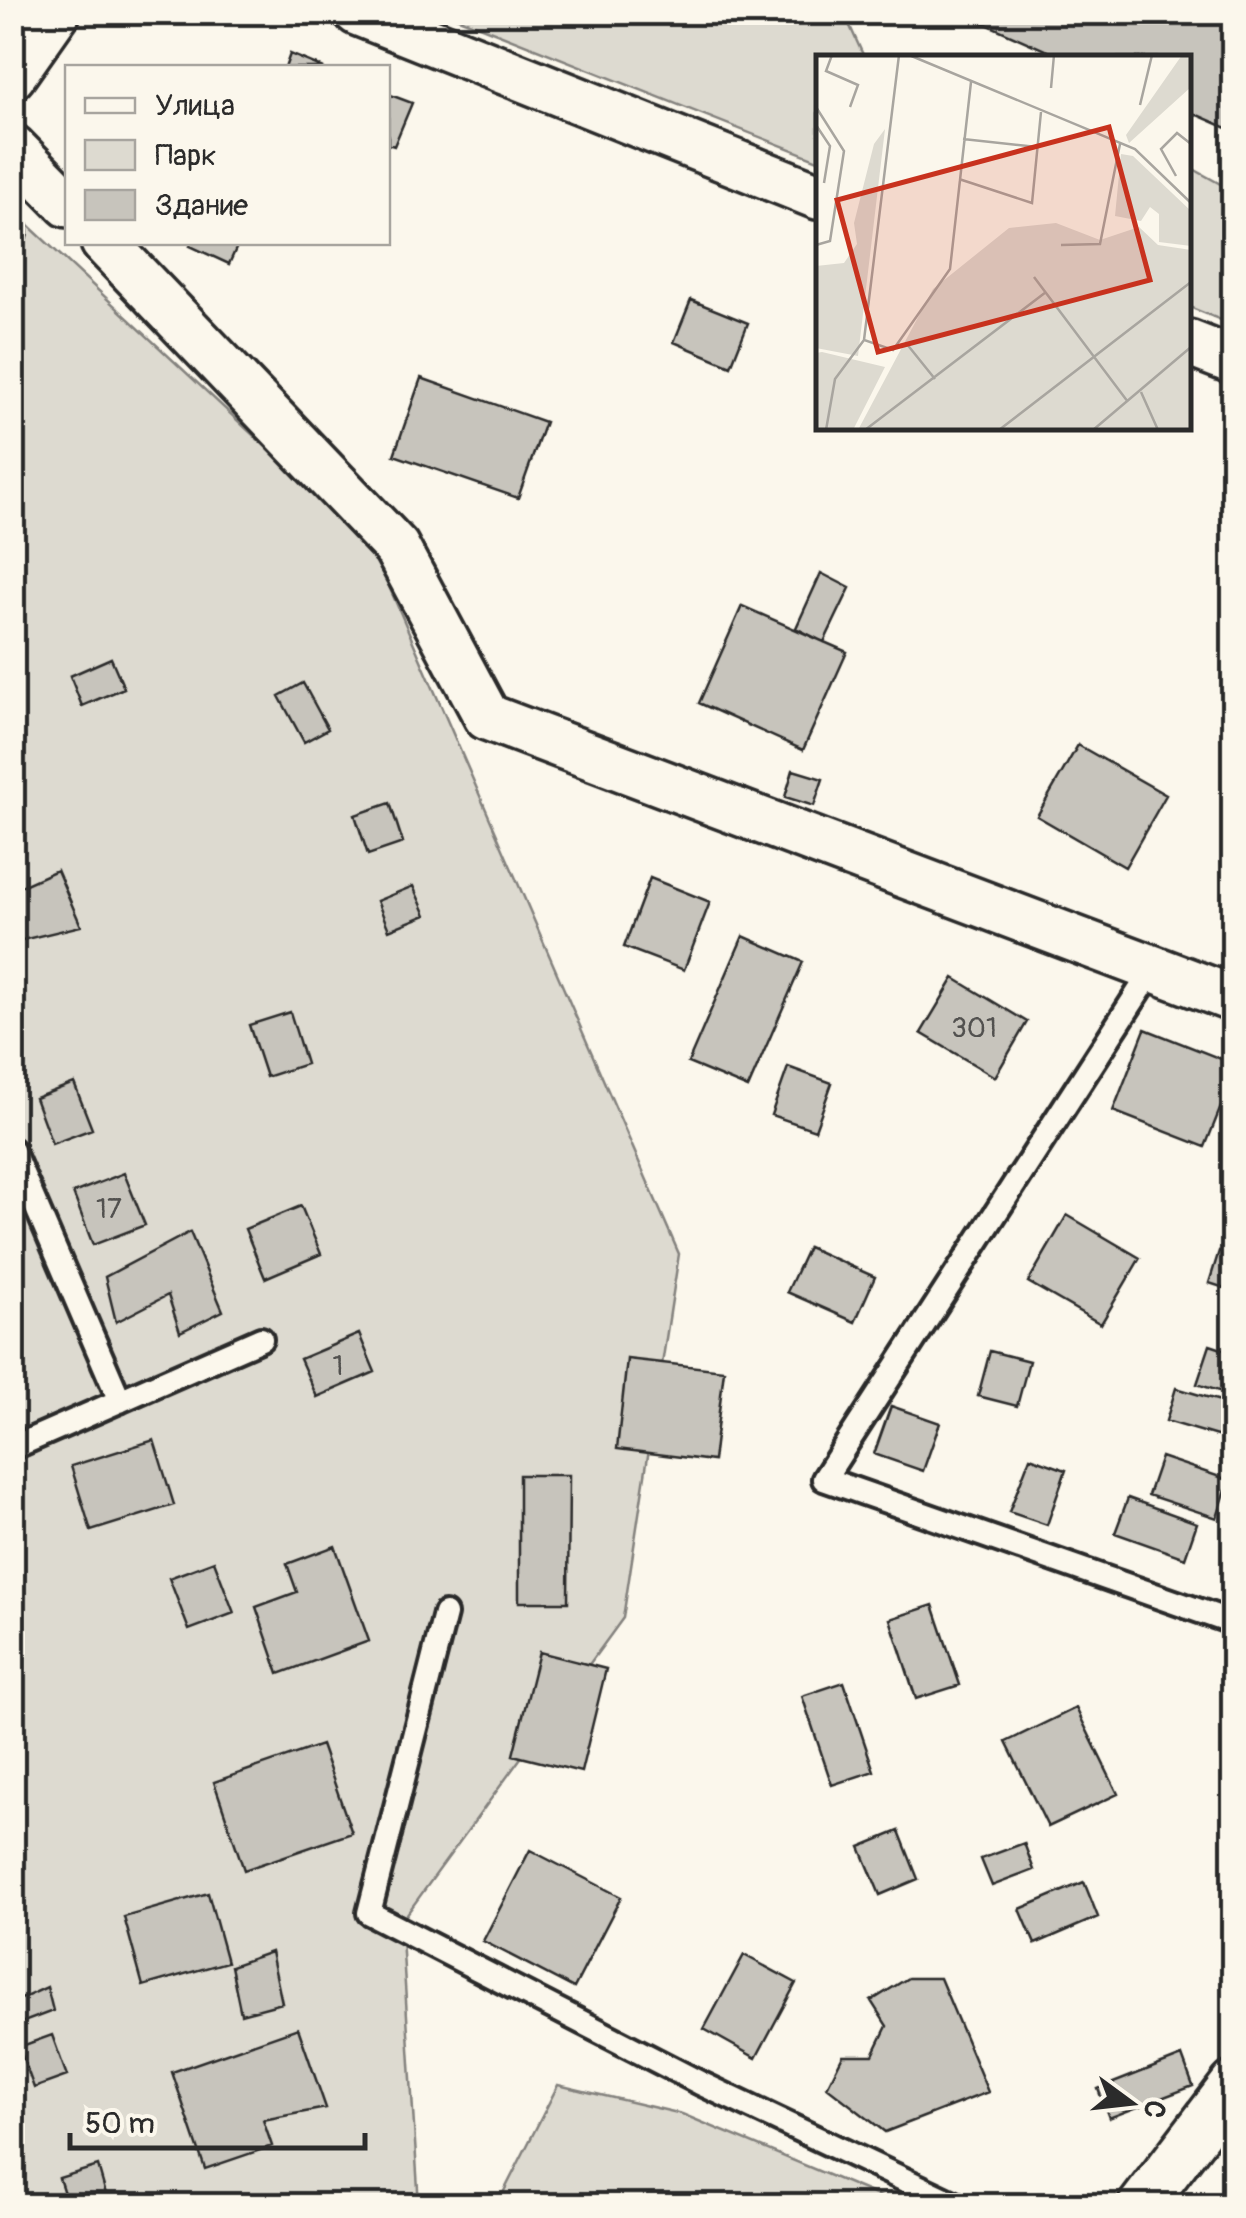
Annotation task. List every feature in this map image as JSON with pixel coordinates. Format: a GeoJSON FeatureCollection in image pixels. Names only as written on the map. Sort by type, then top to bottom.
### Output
{"type":"FeatureCollection","features":[{"type":"Feature","properties":{"kind":"street"},"geometry":{"type":"LineString","coordinates":[[12,76],[57,12]]}},
{"type":"Feature","properties":{"kind":"street"},"geometry":{"type":"LineString","coordinates":[[357,12],[816,195]]}},
{"type":"Feature","properties":{"kind":"street"},"geometry":{"type":"LineString","coordinates":[[12,147],[65,201]]}},
{"type":"Feature","properties":{"kind":"street"},"geometry":{"type":"LineString","coordinates":[[107,245],[396,547],[488,716],[1234,999]]}},
{"type":"Feature","properties":{"kind":"street"},"geometry":{"type":"LineString","coordinates":[[1191,344],[1234,361]]}},
{"type":"Feature","properties":{"kind":"street"},"geometry":{"type":"LineString","coordinates":[[1140,2206],[1234,2084]]}},
{"type":"Feature","properties":{"kind":"lane"},"geometry":{"type":"LineString","coordinates":[[1154,968],[824,1480],[1234,1624]]}},
{"type":"Feature","properties":{"kind":"lane"},"geometry":{"type":"LineString","coordinates":[[12,1150],[120,1401]]}},
{"type":"Feature","properties":{"kind":"lane"},"geometry":{"type":"LineString","coordinates":[[12,1448],[260,1339]]}},
{"type":"Feature","properties":{"kind":"lane"},"geometry":{"type":"LineString","coordinates":[[445,1614],[369,1912],[700,2083],[960,2206]]}},
{"type":"Feature","properties":{"kind":"green space"},"geometry":{"type":"Polygon","coordinates":[[[446,13],[844,13],[863,55],[816,55],[816,159],[446,13]]]}},
{"type":"Feature","properties":{"kind":"green space"},"geometry":{"type":"Polygon","coordinates":[[[1191,168],[1233,191],[1233,325],[1191,308],[1191,168]]]}},
{"type":"Feature","properties":{"kind":"green space"},"geometry":{"type":"Polygon","coordinates":[[[12,210],[371,545],[679,1254],[623,1618],[401,1922],[419,2205],[13,2205],[12,210]]]}},
{"type":"Feature","properties":{"kind":"green space"},"geometry":{"type":"Polygon","coordinates":[[[558,2085],[682,2114],[900,2205],[497,2205],[558,2085]]]}},
{"type":"Feature","properties":{"kind":"building"},"geometry":{"type":"Polygon","coordinates":[[[959,12],[1196,12],[1234,29],[1234,131],[1191,112],[1191,55],[1056,55],[959,12]]]}},
{"type":"Feature","properties":{"kind":"building"},"geometry":{"type":"Polygon","coordinates":[[[290,54],[317,65],[286,65],[290,54]]]}},
{"type":"Feature","properties":{"kind":"building"},"geometry":{"type":"Polygon","coordinates":[[[390,95],[412,103],[394,146],[390,145],[390,95]]]}},
{"type":"Feature","properties":{"kind":"building"},"geometry":{"type":"Polygon","coordinates":[[[190,245],[238,245],[229,264],[190,245]]]}},
{"type":"Feature","properties":{"kind":"building"},"geometry":{"type":"Polygon","coordinates":[[[691,300],[748,323],[731,366],[674,342],[691,300]]]}},
{"type":"Feature","properties":{"kind":"building"},"geometry":{"type":"Polygon","coordinates":[[[421,378],[545,422],[518,498],[394,455],[421,378]]]}},
{"type":"Feature","properties":{"kind":"building"},"geometry":{"type":"Polygon","coordinates":[[[821,573],[850,588],[824,642],[796,628],[821,573]]]}},
{"type":"Feature","properties":{"kind":"building"},"geometry":{"type":"Polygon","coordinates":[[[742,606],[847,652],[803,750],[699,703],[742,606]]]}},
{"type":"Feature","properties":{"kind":"building"},"geometry":{"type":"Polygon","coordinates":[[[111,658],[124,688],[82,706],[70,676],[111,658]]]}},
{"type":"Feature","properties":{"kind":"building"},"geometry":{"type":"Polygon","coordinates":[[[303,683],[328,729],[304,742],[279,696],[303,683]]]}},
{"type":"Feature","properties":{"kind":"building"},"geometry":{"type":"Polygon","coordinates":[[[1078,745],[1166,795],[1125,867],[1037,816],[1078,745]]]}},
{"type":"Feature","properties":{"kind":"building"},"geometry":{"type":"Polygon","coordinates":[[[793,770],[823,779],[814,806],[785,797],[793,770]]]}},
{"type":"Feature","properties":{"kind":"building"},"geometry":{"type":"Polygon","coordinates":[[[390,803],[403,843],[368,855],[355,815],[390,803]]]}},
{"type":"Feature","properties":{"kind":"building"},"geometry":{"type":"Polygon","coordinates":[[[57,870],[81,926],[14,942],[12,890],[57,870]]]}},
{"type":"Feature","properties":{"kind":"building"},"geometry":{"type":"Polygon","coordinates":[[[650,878],[710,902],[684,970],[624,947],[650,878]]]}},
{"type":"Feature","properties":{"kind":"building"},"geometry":{"type":"Polygon","coordinates":[[[413,886],[426,915],[389,930],[377,901],[413,886]]]}},
{"type":"Feature","properties":{"kind":"building"},"geometry":{"type":"Polygon","coordinates":[[[743,936],[803,962],[748,1088],[688,1063],[743,936]]]}},
{"type":"Feature","properties":{"kind":"building"},"geometry":{"type":"Polygon","coordinates":[[[954,978],[1027,1022],[995,1077],[921,1033],[954,978]]]}},
{"type":"Feature","properties":{"kind":"building"},"geometry":{"type":"Polygon","coordinates":[[[290,1012],[306,1064],[266,1077],[249,1025],[290,1012]]]}},
{"type":"Feature","properties":{"kind":"building"},"geometry":{"type":"Polygon","coordinates":[[[1145,1029],[1234,1064],[1234,1074],[1205,1147],[1113,1111],[1145,1029]]]}},
{"type":"Feature","properties":{"kind":"building"},"geometry":{"type":"Polygon","coordinates":[[[788,1067],[832,1083],[815,1130],[771,1115],[788,1067]]]}},
{"type":"Feature","properties":{"kind":"building"},"geometry":{"type":"Polygon","coordinates":[[[74,1083],[92,1129],[52,1144],[35,1098],[74,1083]]]}},
{"type":"Feature","properties":{"kind":"building"},"geometry":{"type":"Polygon","coordinates":[[[124,1173],[145,1225],[93,1245],[73,1193],[124,1173]]]}},
{"type":"Feature","properties":{"kind":"building"},"geometry":{"type":"Polygon","coordinates":[[[301,1206],[321,1254],[265,1278],[245,1229],[301,1206]]]}},
{"type":"Feature","properties":{"kind":"building"},"geometry":{"type":"Polygon","coordinates":[[[1067,1215],[1140,1258],[1101,1324],[1028,1282],[1067,1215]]]}},
{"type":"Feature","properties":{"kind":"building"},"geometry":{"type":"Polygon","coordinates":[[[190,1232],[223,1311],[180,1332],[168,1295],[116,1322],[105,1277],[190,1232]]]}},
{"type":"Feature","properties":{"kind":"building"},"geometry":{"type":"Polygon","coordinates":[[[808,1247],[875,1277],[855,1322],[787,1292],[808,1247]]]}},
{"type":"Feature","properties":{"kind":"building"},"geometry":{"type":"Polygon","coordinates":[[[1219,1251],[1234,1256],[1234,1291],[1209,1283],[1219,1251]]]}},
{"type":"Feature","properties":{"kind":"building"},"geometry":{"type":"Polygon","coordinates":[[[359,1334],[375,1372],[317,1397],[300,1359],[359,1334]]]}},
{"type":"Feature","properties":{"kind":"building"},"geometry":{"type":"Polygon","coordinates":[[[1210,1345],[1234,1353],[1234,1396],[1197,1384],[1210,1345]]]}},
{"type":"Feature","properties":{"kind":"building"},"geometry":{"type":"Polygon","coordinates":[[[990,1351],[1029,1361],[1017,1406],[978,1396],[990,1351]]]}},
{"type":"Feature","properties":{"kind":"building"},"geometry":{"type":"Polygon","coordinates":[[[627,1359],[724,1370],[713,1461],[617,1449],[627,1359]]]}},
{"type":"Feature","properties":{"kind":"building"},"geometry":{"type":"Polygon","coordinates":[[[1176,1388],[1234,1405],[1234,1441],[1166,1421],[1176,1388]]]}},
{"type":"Feature","properties":{"kind":"building"},"geometry":{"type":"Polygon","coordinates":[[[891,1406],[940,1423],[923,1471],[874,1454],[891,1406]]]}},
{"type":"Feature","properties":{"kind":"building"},"geometry":{"type":"Polygon","coordinates":[[[154,1440],[174,1505],[91,1531],[71,1466],[154,1440]]]}},
{"type":"Feature","properties":{"kind":"building"},"geometry":{"type":"Polygon","coordinates":[[[1030,1457],[1066,1470],[1047,1525],[1009,1512],[1030,1457]]]}},
{"type":"Feature","properties":{"kind":"building"},"geometry":{"type":"Polygon","coordinates":[[[1161,1457],[1229,1480],[1217,1518],[1148,1495],[1161,1457]]]}},
{"type":"Feature","properties":{"kind":"building"},"geometry":{"type":"Polygon","coordinates":[[[519,1475],[569,1475],[568,1602],[519,1602],[519,1475]]]}},
{"type":"Feature","properties":{"kind":"building"},"geometry":{"type":"Polygon","coordinates":[[[1128,1498],[1197,1523],[1185,1558],[1115,1533],[1128,1498]]]}},
{"type":"Feature","properties":{"kind":"building"},"geometry":{"type":"Polygon","coordinates":[[[335,1546],[369,1641],[279,1674],[256,1607],[297,1592],[287,1564],[335,1546]]]}},
{"type":"Feature","properties":{"kind":"building"},"geometry":{"type":"Polygon","coordinates":[[[214,1561],[234,1613],[189,1630],[169,1578],[214,1561]]]}},
{"type":"Feature","properties":{"kind":"building"},"geometry":{"type":"Polygon","coordinates":[[[933,1605],[960,1685],[916,1699],[890,1619],[933,1605]]]}},
{"type":"Feature","properties":{"kind":"building"},"geometry":{"type":"Polygon","coordinates":[[[539,1652],[606,1669],[581,1772],[513,1755],[539,1652]]]}},
{"type":"Feature","properties":{"kind":"building"},"geometry":{"type":"Polygon","coordinates":[[[844,1682],[874,1771],[832,1785],[802,1696],[844,1682]]]}},
{"type":"Feature","properties":{"kind":"building"},"geometry":{"type":"Polygon","coordinates":[[[1076,1708],[1118,1794],[1048,1827],[1006,1742],[1076,1708]]]}},
{"type":"Feature","properties":{"kind":"building"},"geometry":{"type":"Polygon","coordinates":[[[321,1745],[352,1833],[244,1870],[214,1782],[321,1745]]]}},
{"type":"Feature","properties":{"kind":"building"},"geometry":{"type":"Polygon","coordinates":[[[899,1831],[918,1879],[880,1895],[860,1847],[899,1831]]]}},
{"type":"Feature","properties":{"kind":"building"},"geometry":{"type":"Polygon","coordinates":[[[1024,1843],[1034,1870],[992,1886],[981,1859],[1024,1843]]]}},
{"type":"Feature","properties":{"kind":"building"},"geometry":{"type":"Polygon","coordinates":[[[530,1850],[621,1897],[574,1988],[483,1941],[530,1850]]]}},
{"type":"Feature","properties":{"kind":"building"},"geometry":{"type":"Polygon","coordinates":[[[1084,1882],[1098,1917],[1035,1944],[1020,1909],[1084,1882]]]}},
{"type":"Feature","properties":{"kind":"building"},"geometry":{"type":"Polygon","coordinates":[[[208,1893],[227,1962],[143,1986],[124,1917],[208,1893]]]}},
{"type":"Feature","properties":{"kind":"building"},"geometry":{"type":"Polygon","coordinates":[[[271,1952],[282,2003],[241,2014],[231,1966],[271,1952]]]}},
{"type":"Feature","properties":{"kind":"building"},"geometry":{"type":"Polygon","coordinates":[[[744,1955],[796,1983],[756,2058],[704,2029],[744,1955]]]}},
{"type":"Feature","properties":{"kind":"building"},"geometry":{"type":"Polygon","coordinates":[[[908,1978],[940,1978],[988,2092],[885,2132],[827,2087],[843,2055],[873,2055],[887,2026],[871,2001],[908,1978]]]}},
{"type":"Feature","properties":{"kind":"building"},"geometry":{"type":"Polygon","coordinates":[[[47,1987],[53,2011],[13,2026],[12,2003],[47,1987]]]}},
{"type":"Feature","properties":{"kind":"building"},"geometry":{"type":"Polygon","coordinates":[[[298,2028],[326,2108],[263,2120],[272,2146],[205,2169],[172,2072],[298,2028]]]}},
{"type":"Feature","properties":{"kind":"building"},"geometry":{"type":"Polygon","coordinates":[[[52,2035],[67,2076],[34,2088],[19,2047],[52,2035]]]}},
{"type":"Feature","properties":{"kind":"building"},"geometry":{"type":"Polygon","coordinates":[[[1182,2056],[1193,2086],[1109,2118],[1098,2089],[1182,2056]]]}},
{"type":"Feature","properties":{"kind":"building"},"geometry":{"type":"Polygon","coordinates":[[[98,2166],[108,2201],[94,2206],[68,2206],[59,2178],[98,2166]]]}}]}
